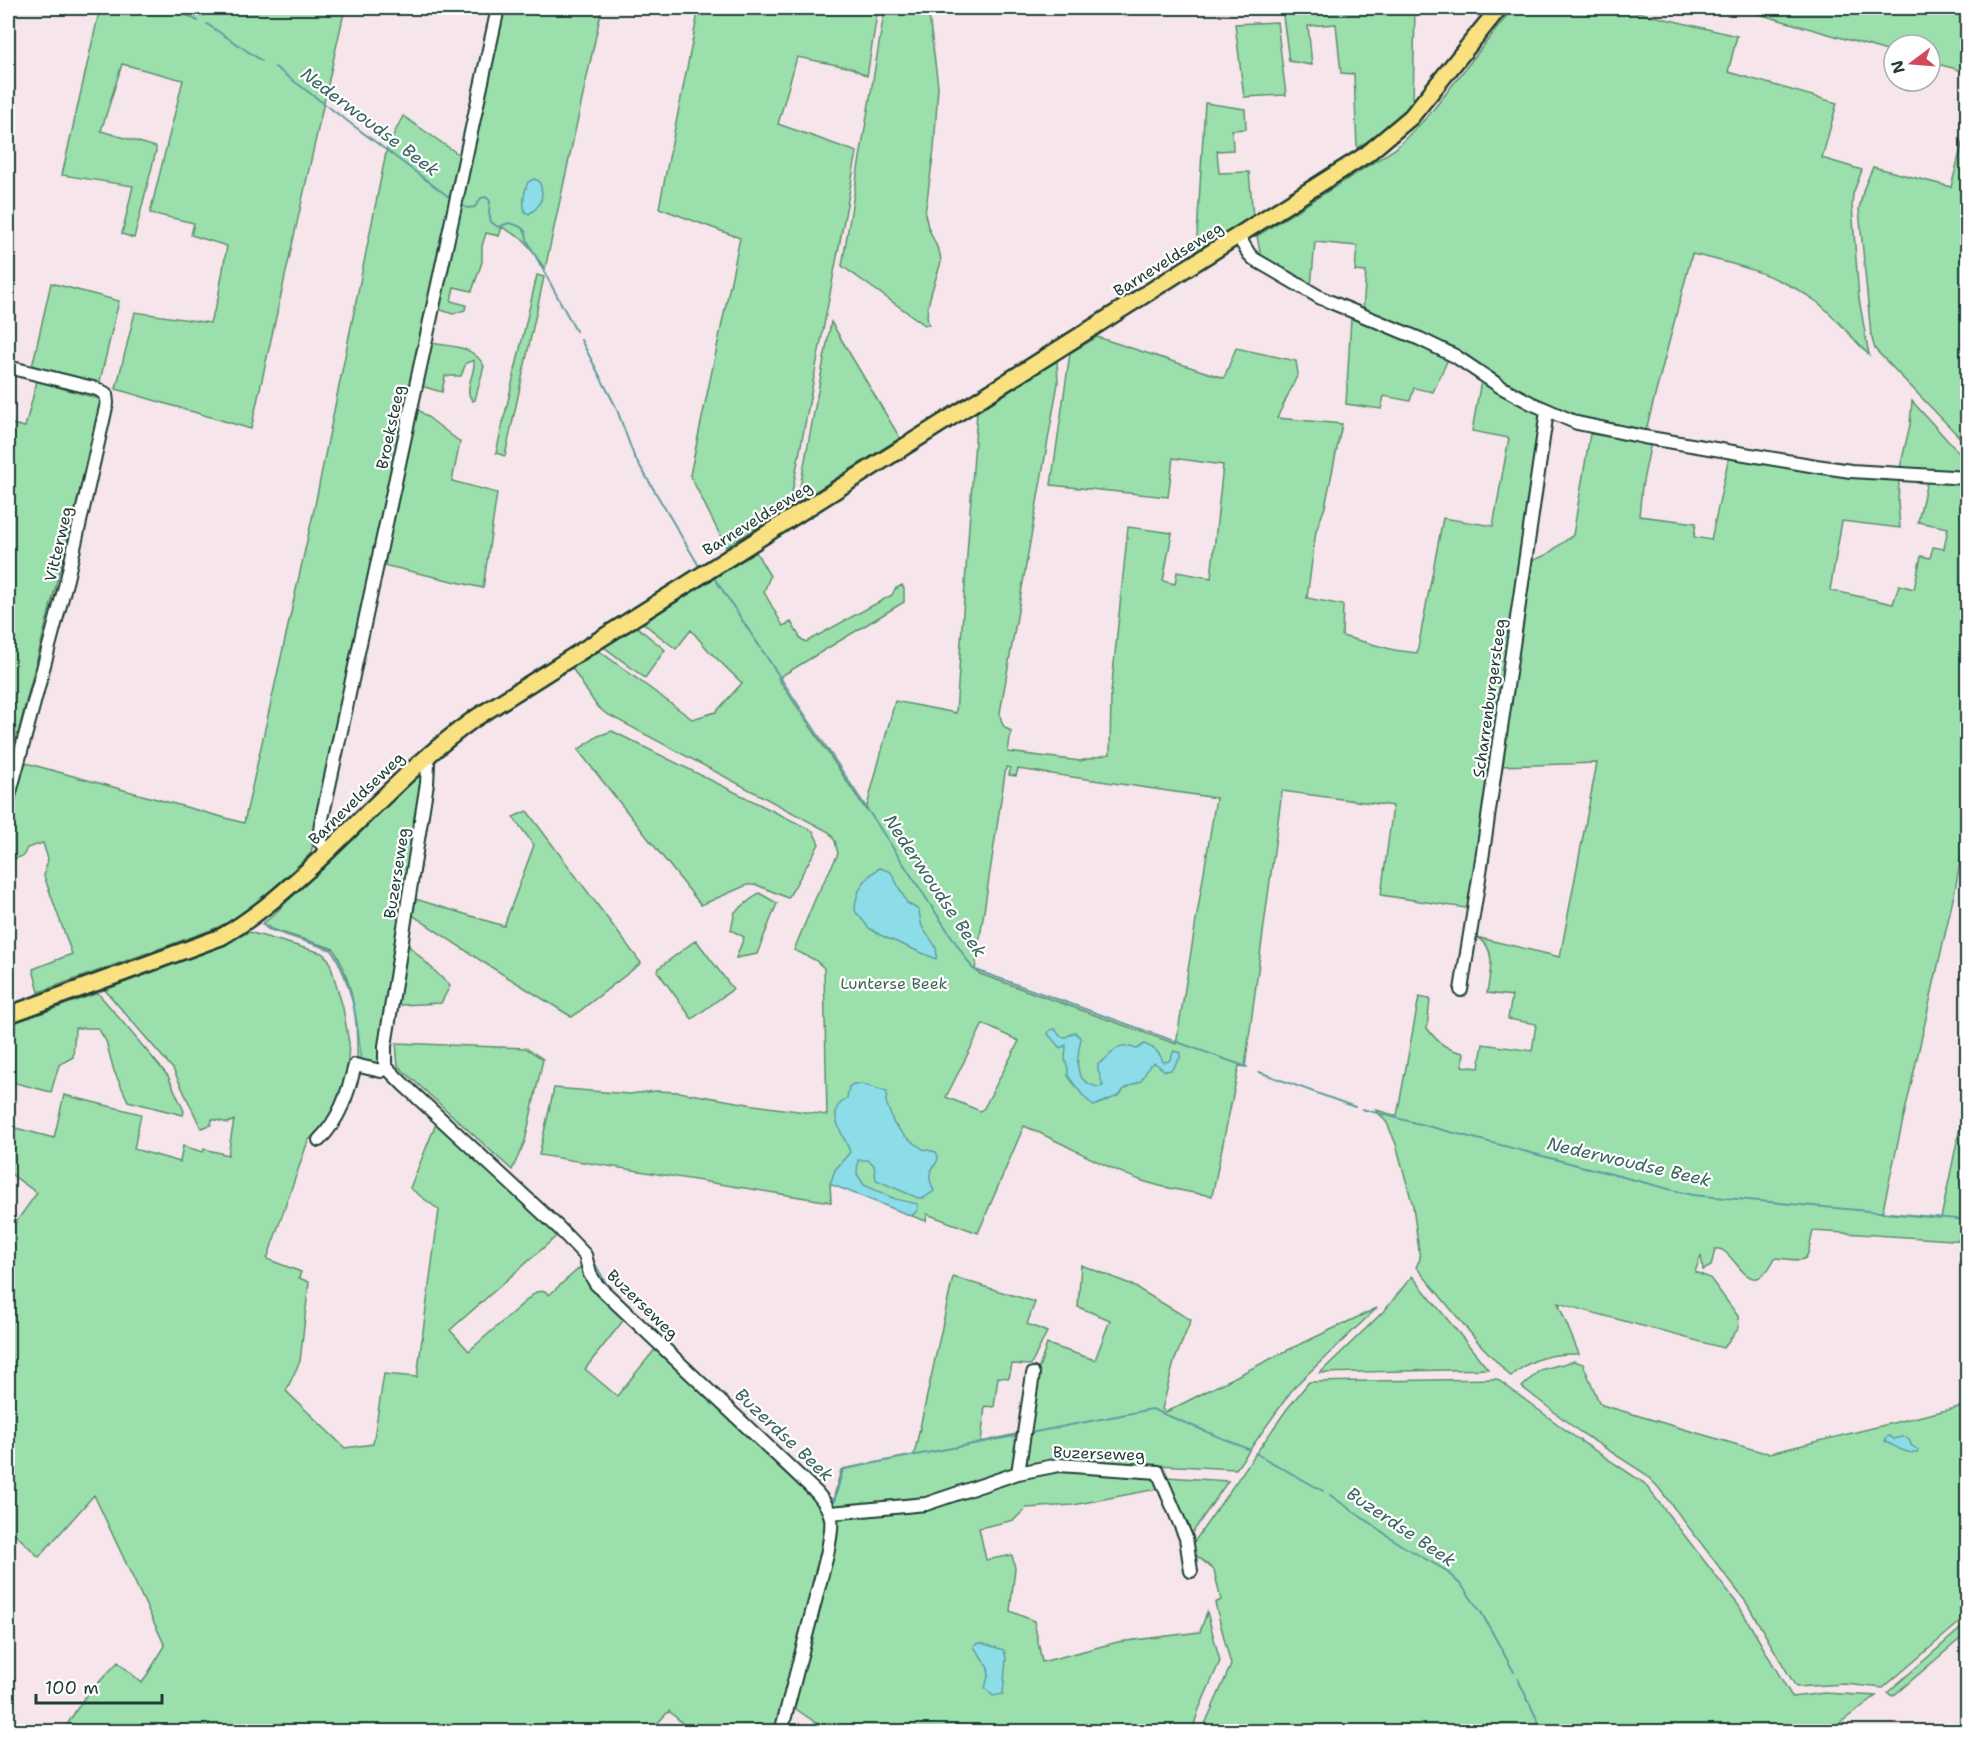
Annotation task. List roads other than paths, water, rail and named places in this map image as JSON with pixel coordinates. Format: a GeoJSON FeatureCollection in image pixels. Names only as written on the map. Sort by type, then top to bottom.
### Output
{"type":"FeatureCollection","features":[{"type":"Feature","properties":{"kind":"main road","name":"Barneveldseweg"},"geometry":{"type":"LineString","coordinates":[[8,1015],[221,937],[264,909],[426,756],[474,718],[1367,154],[1411,117],[1499,8]]}},
{"type":"Feature","properties":{"kind":"street","name":"Broeksteeg"},"geometry":{"type":"LineString","coordinates":[[328,851],[319,841],[321,823],[498,8]]}},
{"type":"Feature","properties":{"kind":"street"},"geometry":{"type":"LineString","coordinates":[[1238,237],[1254,259],[1321,298],[1455,356],[1501,387],[1546,411],[1577,423],[1851,471],[1968,478]]}},
{"type":"Feature","properties":{"kind":"street","name":"Vitterweg"},"geometry":{"type":"LineString","coordinates":[[8,368],[97,388],[106,394],[107,403],[67,579],[8,800]]}},
{"type":"Feature","properties":{"kind":"street","name":"Scharrenburgersteeg"},"geometry":{"type":"LineString","coordinates":[[1461,990],[1483,854],[1546,411]]}},
{"type":"Feature","properties":{"kind":"street","name":"Buzerseweg"},"geometry":{"type":"LineString","coordinates":[[426,756],[427,783],[387,1037],[386,1066],[559,1228],[585,1255],[590,1274],[596,1284],[817,1493],[831,1513],[926,1504],[1018,1473],[1059,1465],[1158,1472],[1186,1538],[1191,1571]]}},
{"type":"Feature","properties":{"kind":"street"},"geometry":{"type":"LineString","coordinates":[[319,1140],[338,1117],[355,1065],[381,1071],[386,1066]]}},
{"type":"Feature","properties":{"kind":"street"},"geometry":{"type":"LineString","coordinates":[[1018,1473],[1033,1374]]}},
{"type":"Feature","properties":{"kind":"street"},"geometry":{"type":"LineString","coordinates":[[781,1731],[827,1555],[832,1529],[831,1513]]}},
{"type":"Feature","properties":{"kind":"water"},"geometry":{"type":"Polygon","coordinates":[[[534,179],[539,181],[542,195],[537,207],[529,214],[525,212],[525,190],[528,182],[534,179]]]}},
{"type":"Feature","properties":{"kind":"water"},"geometry":{"type":"Polygon","coordinates":[[[880,868],[891,872],[907,903],[919,910],[922,926],[936,949],[936,959],[880,935],[869,928],[855,911],[862,886],[869,876],[880,868]]]}},
{"type":"Feature","properties":{"kind":"water"},"geometry":{"type":"Polygon","coordinates":[[[1055,1029],[1060,1036],[1066,1037],[1075,1032],[1081,1039],[1078,1054],[1080,1074],[1083,1080],[1098,1087],[1103,1086],[1098,1064],[1120,1047],[1137,1049],[1144,1044],[1156,1051],[1163,1062],[1169,1061],[1174,1051],[1180,1053],[1180,1058],[1171,1070],[1165,1071],[1155,1063],[1150,1065],[1141,1081],[1124,1089],[1120,1095],[1094,1106],[1068,1076],[1065,1059],[1066,1045],[1060,1048],[1048,1034],[1050,1030],[1055,1029]]]}},
{"type":"Feature","properties":{"kind":"water"},"geometry":{"type":"Polygon","coordinates":[[[853,1084],[862,1084],[887,1092],[886,1102],[894,1124],[906,1137],[923,1149],[936,1152],[938,1156],[930,1177],[934,1191],[924,1198],[918,1198],[876,1180],[874,1165],[868,1160],[858,1160],[857,1174],[864,1185],[895,1199],[918,1204],[918,1209],[912,1216],[830,1184],[835,1170],[850,1152],[838,1125],[836,1113],[840,1104],[847,1098],[849,1087],[853,1084]]]}},
{"type":"Feature","properties":{"kind":"water"},"geometry":{"type":"Polygon","coordinates":[[[1889,1436],[1894,1439],[1903,1437],[1909,1439],[1911,1445],[1918,1450],[1917,1453],[1904,1451],[1885,1441],[1889,1436]]]}},
{"type":"Feature","properties":{"kind":"water"},"geometry":{"type":"Polygon","coordinates":[[[981,1643],[1004,1650],[1006,1658],[1003,1694],[993,1696],[985,1688],[989,1673],[987,1665],[974,1647],[981,1643]]]}},
{"type":"Feature","properties":{"kind":"waterway","name":"Nederwoudse Beek"},"geometry":{"type":"LineString","coordinates":[[173,8],[198,21]]}},
{"type":"Feature","properties":{"kind":"waterway","name":"Nederwoudse Beek"},"geometry":{"type":"LineString","coordinates":[[207,24],[262,61]]}},
{"type":"Feature","properties":{"kind":"waterway","name":"Nederwoudse Beek"},"geometry":{"type":"LineString","coordinates":[[275,67],[449,197]]}},
{"type":"Feature","properties":{"kind":"waterway","name":"Nederwoudse Beek"},"geometry":{"type":"LineString","coordinates":[[462,205],[467,208],[475,207],[481,198],[486,197],[490,201],[491,222],[498,227],[509,223],[524,230],[527,240],[576,331]]}},
{"type":"Feature","properties":{"kind":"waterway","name":"Nederwoudse Beek"},"geometry":{"type":"LineString","coordinates":[[581,340],[616,407],[634,456],[699,566]]}},
{"type":"Feature","properties":{"kind":"waterway","name":"Nederwoudse Beek"},"geometry":{"type":"LineString","coordinates":[[713,576],[973,969],[1247,1067]]}},
{"type":"Feature","properties":{"kind":"waterway","name":"Buzerdse Beek"},"geometry":{"type":"LineString","coordinates":[[262,924],[268,929],[332,950],[345,976],[353,1003],[361,1060]]}},
{"type":"Feature","properties":{"kind":"waterway","name":"Nederwoudse Beek"},"geometry":{"type":"LineString","coordinates":[[1259,1072],[1355,1107]]}},
{"type":"Feature","properties":{"kind":"waterway","name":"Nederwoudse Beek"},"geometry":{"type":"LineString","coordinates":[[1362,1109],[1692,1195],[1968,1220]]}},
{"type":"Feature","properties":{"kind":"waterway","name":"Buzerdse Beek"},"geometry":{"type":"LineString","coordinates":[[544,1222],[557,1234]]}},
{"type":"Feature","properties":{"kind":"waterway","name":"Buzerdse Beek"},"geometry":{"type":"LineString","coordinates":[[593,1260],[609,1289]]}},
{"type":"Feature","properties":{"kind":"waterway","name":"Buzerdse Beek"},"geometry":{"type":"LineString","coordinates":[[1030,1433],[1152,1409],[1248,1449]]}},
{"type":"Feature","properties":{"kind":"waterway","name":"Buzerdse Beek"},"geometry":{"type":"LineString","coordinates":[[823,1491],[834,1502],[843,1469],[1020,1435]]}},
{"type":"Feature","properties":{"kind":"waterway","name":"Buzerdse Beek"},"geometry":{"type":"LineString","coordinates":[[1255,1453],[1323,1491]]}},
{"type":"Feature","properties":{"kind":"waterway","name":"Buzerdse Beek"},"geometry":{"type":"LineString","coordinates":[[1330,1495],[1401,1545],[1445,1570],[1462,1586],[1481,1612],[1514,1672]]}},
{"type":"Feature","properties":{"kind":"waterway","name":"Buzerdse Beek"},"geometry":{"type":"LineString","coordinates":[[1518,1679],[1543,1732]]}},
{"type":"Feature","properties":{"kind":"park label","name":"Lunterse Beek"},"geometry":{"type":"Point","coordinates":[894,983]}}]}
